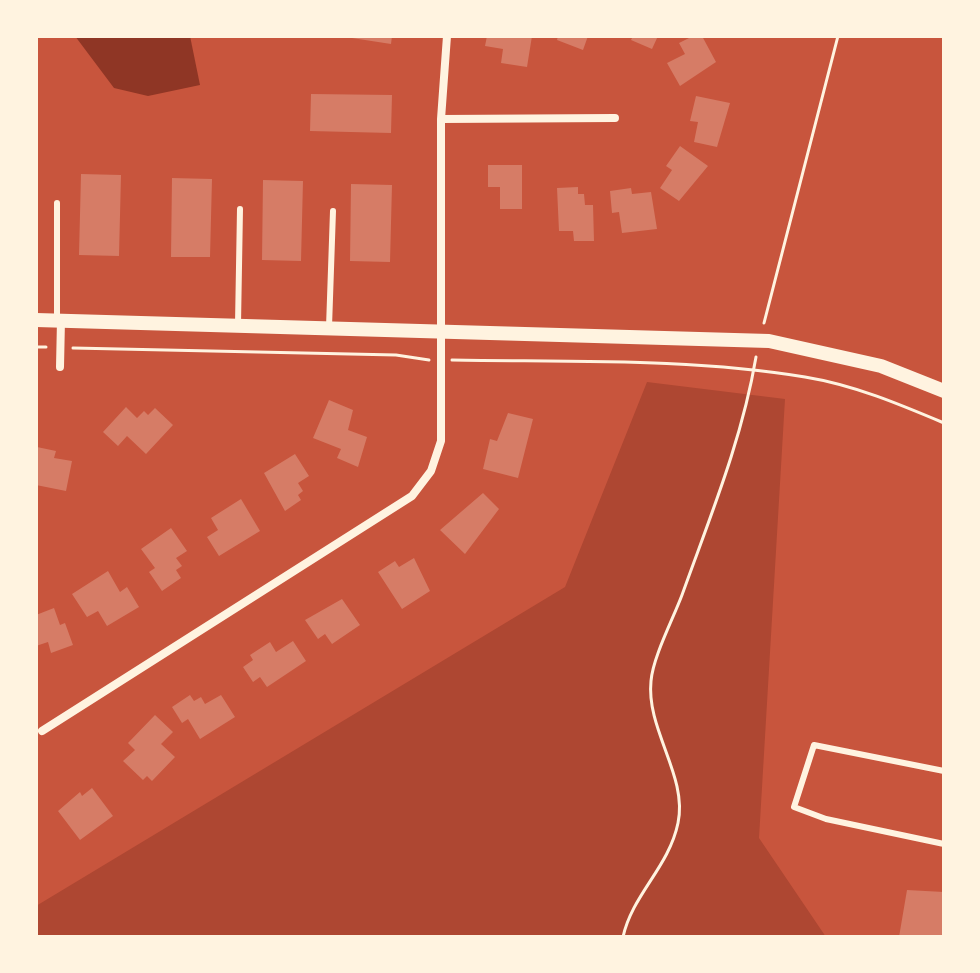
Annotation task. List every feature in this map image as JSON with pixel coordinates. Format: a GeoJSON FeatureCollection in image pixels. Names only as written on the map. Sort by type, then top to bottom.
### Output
{"type":"FeatureCollection","features":[{"type":"Feature","properties":{"kind":"street"},"geometry":{"type":"LineString","coordinates":[[42,731],[412,496],[431,471],[441,441],[441,119],[447,36]]}},
{"type":"Feature","properties":{"kind":"street"},"geometry":{"type":"LineString","coordinates":[[441,119],[615,118]]}},
{"type":"Feature","properties":{"kind":"street"},"geometry":{"type":"LineString","coordinates":[[36,320],[442,329],[759,341],[881,366],[944,391]]}},
{"type":"Feature","properties":{"kind":"street"},"geometry":{"type":"LineString","coordinates":[[59,320],[60,367]]}},
{"type":"Feature","properties":{"kind":"lane"},"geometry":{"type":"LineString","coordinates":[[57,203],[59,320]]}},
{"type":"Feature","properties":{"kind":"lane"},"geometry":{"type":"LineString","coordinates":[[238,324],[240,209]]}},
{"type":"Feature","properties":{"kind":"lane"},"geometry":{"type":"LineString","coordinates":[[329,327],[333,211]]}},
{"type":"Feature","properties":{"kind":"lane"},"geometry":{"type":"LineString","coordinates":[[944,771],[814,745],[794,807],[826,819],[944,844]]}},
{"type":"Feature","properties":{"kind":"path"},"geometry":{"type":"LineString","coordinates":[[623,937],[628,915],[666,860],[679,821],[673,776],[657,729],[651,680],[745,421],[759,341],[838,36]]}},
{"type":"Feature","properties":{"kind":"path"},"geometry":{"type":"LineString","coordinates":[[36,347],[396,355],[412,360],[754,370],[808,377],[857,389],[944,423]]}},
{"type":"Feature","properties":{"kind":"shaded area"},"geometry":{"type":"Polygon","coordinates":[[[75,36],[190,36],[200,85],[148,96],[114,88],[75,36]]]}},
{"type":"Feature","properties":{"kind":"shaded area"},"geometry":{"type":"Polygon","coordinates":[[[647,382],[785,399],[759,838],[826,937],[36,937],[36,906],[565,587],[647,382]]]}},
{"type":"Feature","properties":{"kind":"building"},"geometry":{"type":"Polygon","coordinates":[[[339,36],[392,36],[391,44],[339,36]]]}},
{"type":"Feature","properties":{"kind":"building"},"geometry":{"type":"Polygon","coordinates":[[[487,36],[532,36],[527,67],[501,63],[503,49],[485,46],[487,36]]]}},
{"type":"Feature","properties":{"kind":"building"},"geometry":{"type":"Polygon","coordinates":[[[558,36],[588,36],[583,50],[557,40],[558,36]]]}},
{"type":"Feature","properties":{"kind":"building"},"geometry":{"type":"Polygon","coordinates":[[[633,36],[658,36],[652,49],[631,40],[633,36]]]}},
{"type":"Feature","properties":{"kind":"building"},"geometry":{"type":"Polygon","coordinates":[[[693,36],[702,36],[716,62],[680,86],[667,63],[685,54],[679,43],[693,36]]]}},
{"type":"Feature","properties":{"kind":"building"},"geometry":{"type":"Polygon","coordinates":[[[311,94],[392,95],[391,133],[310,131],[311,94]]]}},
{"type":"Feature","properties":{"kind":"building"},"geometry":{"type":"Polygon","coordinates":[[[696,96],[730,103],[717,147],[694,142],[698,122],[690,121],[696,96]]]}},
{"type":"Feature","properties":{"kind":"building"},"geometry":{"type":"Polygon","coordinates":[[[680,146],[708,166],[679,201],[660,188],[672,170],[666,166],[680,146]]]}},
{"type":"Feature","properties":{"kind":"building"},"geometry":{"type":"Polygon","coordinates":[[[488,165],[522,165],[522,209],[500,209],[500,187],[488,187],[488,165]]]}},
{"type":"Feature","properties":{"kind":"building"},"geometry":{"type":"Polygon","coordinates":[[[81,174],[121,175],[119,256],[79,255],[81,174]]]}},
{"type":"Feature","properties":{"kind":"building"},"geometry":{"type":"Polygon","coordinates":[[[172,178],[212,179],[210,257],[171,257],[172,178]]]}},
{"type":"Feature","properties":{"kind":"building"},"geometry":{"type":"Polygon","coordinates":[[[263,180],[303,181],[301,261],[262,260],[263,180]]]}},
{"type":"Feature","properties":{"kind":"building"},"geometry":{"type":"Polygon","coordinates":[[[351,184],[392,185],[390,262],[350,261],[351,184]]]}},
{"type":"Feature","properties":{"kind":"building"},"geometry":{"type":"Polygon","coordinates":[[[578,187],[578,194],[584,194],[585,205],[593,205],[594,241],[574,241],[573,231],[559,231],[557,188],[578,187]]]}},
{"type":"Feature","properties":{"kind":"building"},"geometry":{"type":"Polygon","coordinates":[[[631,188],[632,194],[651,192],[657,229],[622,233],[619,212],[612,213],[610,191],[631,188]]]}},
{"type":"Feature","properties":{"kind":"building"},"geometry":{"type":"Polygon","coordinates":[[[329,400],[353,410],[348,430],[367,437],[358,467],[337,458],[341,449],[313,438],[329,400]]]}},
{"type":"Feature","properties":{"kind":"building"},"geometry":{"type":"Polygon","coordinates":[[[126,407],[137,418],[144,411],[148,415],[155,408],[173,425],[146,454],[127,436],[118,446],[103,432],[126,407]]]}},
{"type":"Feature","properties":{"kind":"building"},"geometry":{"type":"Polygon","coordinates":[[[508,413],[533,419],[518,478],[483,469],[490,439],[497,441],[508,413]]]}},
{"type":"Feature","properties":{"kind":"building"},"geometry":{"type":"Polygon","coordinates":[[[37,447],[56,451],[54,458],[72,461],[66,491],[36,485],[37,447]]]}},
{"type":"Feature","properties":{"kind":"building"},"geometry":{"type":"Polygon","coordinates":[[[295,454],[309,476],[298,483],[303,491],[298,495],[301,500],[285,511],[264,473],[295,454]]]}},
{"type":"Feature","properties":{"kind":"building"},"geometry":{"type":"Polygon","coordinates":[[[483,493],[499,509],[465,554],[440,530],[483,493]]]}},
{"type":"Feature","properties":{"kind":"building"},"geometry":{"type":"Polygon","coordinates":[[[241,499],[260,531],[219,556],[207,537],[218,530],[211,518],[241,499]]]}},
{"type":"Feature","properties":{"kind":"building"},"geometry":{"type":"Polygon","coordinates":[[[171,528],[187,551],[176,558],[182,566],[176,570],[181,578],[162,591],[149,572],[155,568],[141,549],[171,528]]]}},
{"type":"Feature","properties":{"kind":"building"},"geometry":{"type":"Polygon","coordinates":[[[414,558],[430,591],[402,609],[378,572],[395,561],[399,567],[414,558]]]}},
{"type":"Feature","properties":{"kind":"building"},"geometry":{"type":"Polygon","coordinates":[[[108,571],[120,592],[127,587],[139,607],[107,626],[98,611],[87,617],[72,594],[108,571]]]}},
{"type":"Feature","properties":{"kind":"building"},"geometry":{"type":"Polygon","coordinates":[[[342,599],[360,625],[332,644],[325,634],[318,639],[305,620],[342,599]]]}},
{"type":"Feature","properties":{"kind":"building"},"geometry":{"type":"Polygon","coordinates":[[[54,608],[60,625],[65,623],[73,645],[51,653],[48,642],[36,646],[36,615],[54,608]]]}},
{"type":"Feature","properties":{"kind":"building"},"geometry":{"type":"Polygon","coordinates":[[[293,641],[306,661],[267,687],[260,677],[253,682],[243,667],[253,660],[250,655],[270,642],[276,652],[293,641]]]}},
{"type":"Feature","properties":{"kind":"building"},"geometry":{"type":"Polygon","coordinates":[[[190,695],[194,701],[201,697],[205,704],[221,695],[235,717],[200,739],[188,719],[182,723],[172,707],[190,695]]]}},
{"type":"Feature","properties":{"kind":"building"},"geometry":{"type":"Polygon","coordinates":[[[155,715],[173,732],[161,744],[175,757],[152,781],[147,776],[143,780],[123,761],[135,750],[128,743],[155,715]]]}},
{"type":"Feature","properties":{"kind":"building"},"geometry":{"type":"Polygon","coordinates":[[[92,788],[113,816],[80,840],[58,811],[80,792],[82,796],[92,788]]]}},
{"type":"Feature","properties":{"kind":"building"},"geometry":{"type":"Polygon","coordinates":[[[907,890],[944,892],[944,937],[899,937],[907,890]]]}}]}
